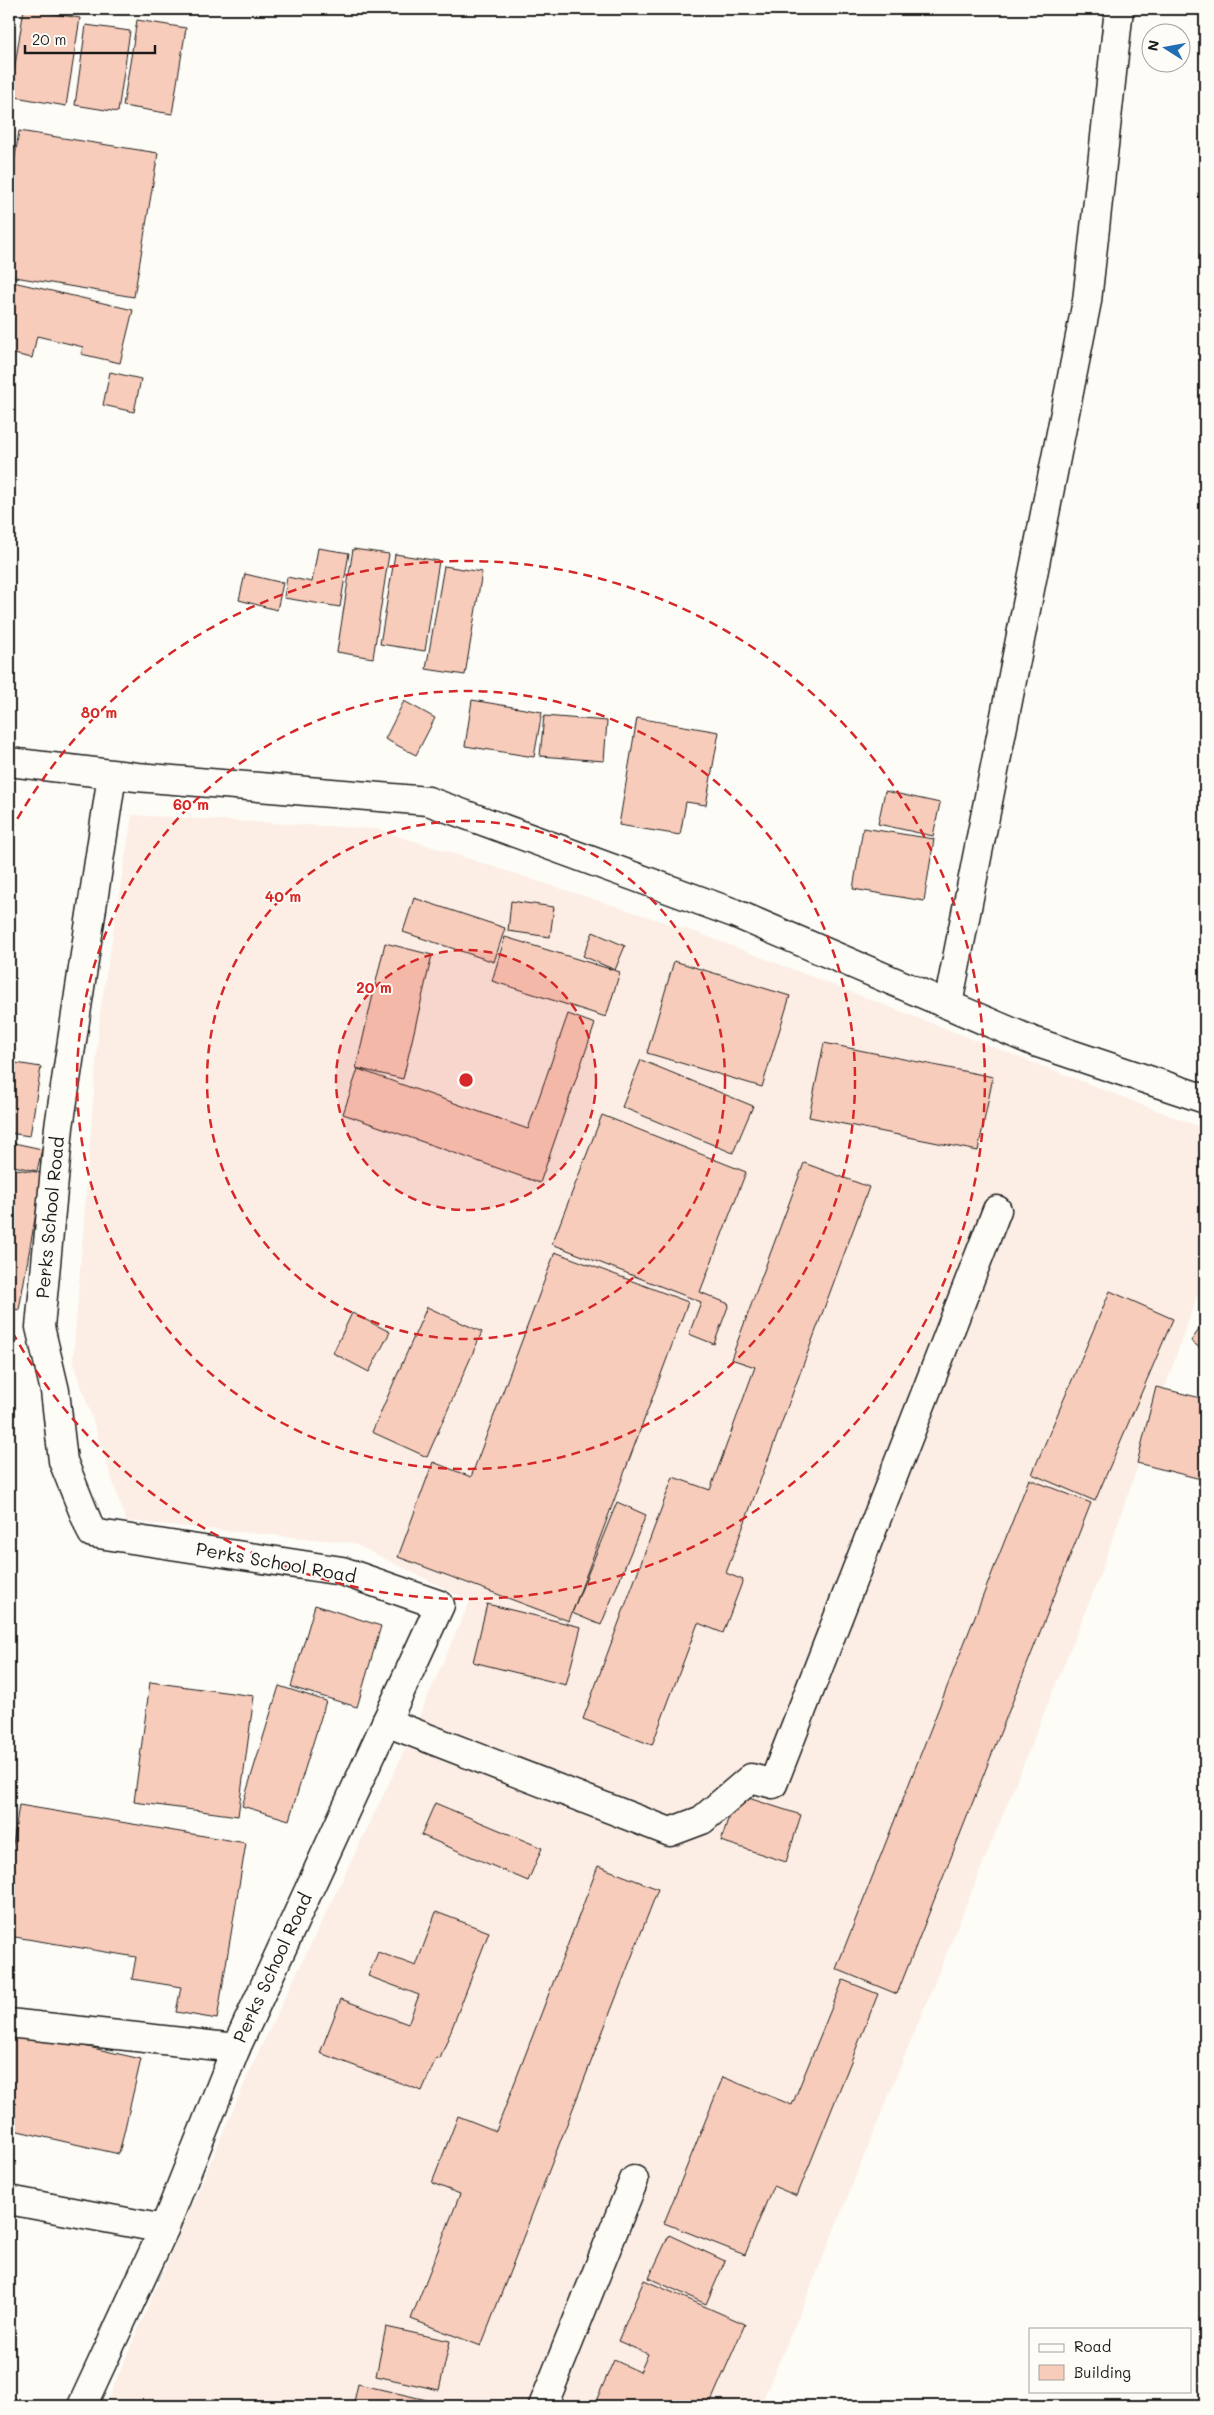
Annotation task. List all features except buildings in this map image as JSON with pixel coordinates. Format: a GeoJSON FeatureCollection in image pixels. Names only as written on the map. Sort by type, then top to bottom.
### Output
{"type":"FeatureCollection","features":[{"type":"Feature","properties":{"kind":"street"},"geometry":{"type":"LineString","coordinates":[[948,1004],[1087,301],[1119,9]]}},
{"type":"Feature","properties":{"kind":"street"},"geometry":{"type":"LineString","coordinates":[[9,762],[112,775],[428,801],[734,913],[1035,1042],[1205,1098]]}},
{"type":"Feature","properties":{"kind":"street","name":"Perks School Road"},"geometry":{"type":"LineString","coordinates":[[82,2406],[164,2229],[236,2048],[440,1605],[342,1571],[92,1533],[63,1461],[55,1391],[40,1327],[59,1128],[112,775]]}},
{"type":"Feature","properties":{"kind":"street"},"geometry":{"type":"LineString","coordinates":[[386,1722],[670,1832],[702,1820],[752,1778],[773,1784],[997,1210]]}},
{"type":"Feature","properties":{"kind":"street"},"geometry":{"type":"LineString","coordinates":[[9,2024],[236,2048]]}},
{"type":"Feature","properties":{"kind":"street"},"geometry":{"type":"LineString","coordinates":[[543,2406],[634,2180]]}},
{"type":"Feature","properties":{"kind":"street"},"geometry":{"type":"LineString","coordinates":[[9,2200],[164,2229]]}},
{"type":"Feature","properties":{"kind":"shaded area"},"geometry":{"type":"Polygon","coordinates":[[[132,815],[377,829],[701,934],[1205,1129],[1205,1273],[1097,1583],[808,2294],[760,2406],[105,2406],[255,2059],[395,1771],[470,1601],[353,1543],[126,1521],[73,1361],[100,1013],[132,815]]]}}]}
